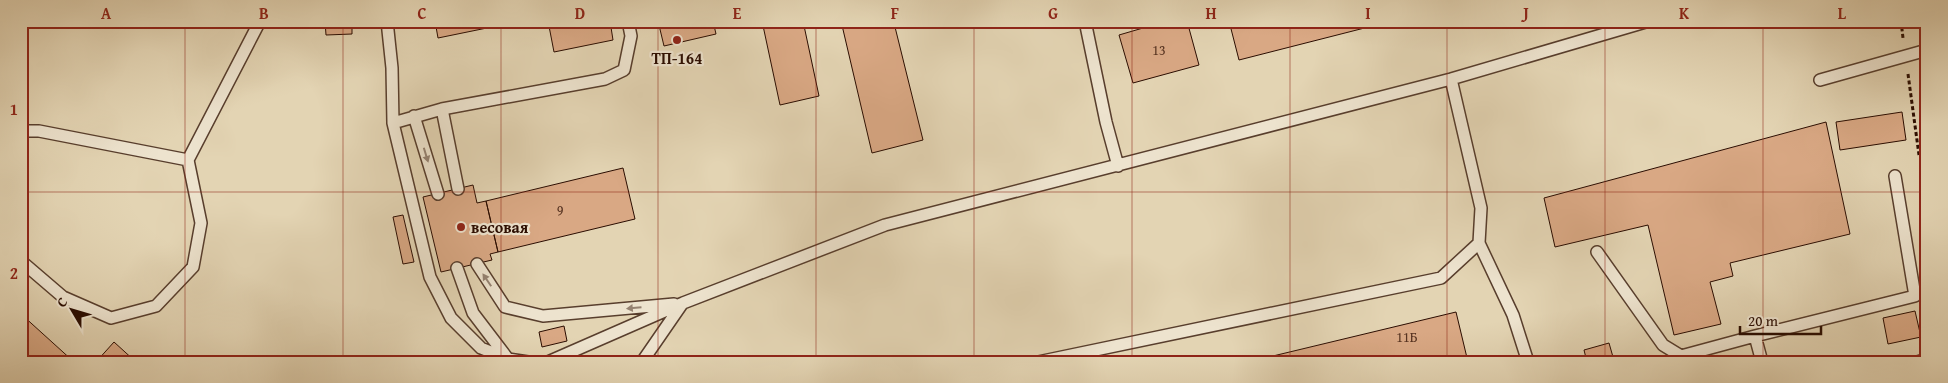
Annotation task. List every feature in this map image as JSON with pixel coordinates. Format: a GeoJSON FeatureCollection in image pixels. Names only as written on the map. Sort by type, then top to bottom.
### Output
{"type":"FeatureCollection","features":[{"type":"Feature","properties":{"kind":"lane"},"geometry":{"type":"LineString","coordinates":[[21,261],[64,297],[111,318],[156,306],[193,267],[201,223],[188,160],[260,21]]}},
{"type":"Feature","properties":{"kind":"lane"},"geometry":{"type":"LineString","coordinates":[[388,21],[392,68],[393,123],[430,277],[451,318],[481,348],[508,360],[528,362]]}},
{"type":"Feature","properties":{"kind":"lane"},"geometry":{"type":"LineString","coordinates":[[393,123],[442,109],[605,79],[624,70],[631,36],[628,21]]}},
{"type":"Feature","properties":{"kind":"lane"},"geometry":{"type":"LineString","coordinates":[[1085,21],[1106,122],[1118,166]]}},
{"type":"Feature","properties":{"kind":"lane"},"geometry":{"type":"LineString","coordinates":[[548,362],[683,303],[885,225],[1451,79],[1619,25],[1649,21]]}},
{"type":"Feature","properties":{"kind":"lane"},"geometry":{"type":"LineString","coordinates":[[1820,80],[1906,58],[1927,50]]}},
{"type":"Feature","properties":{"kind":"lane"},"geometry":{"type":"LineString","coordinates":[[1451,79],[1481,208],[1479,243],[1513,315],[1528,362]]}},
{"type":"Feature","properties":{"kind":"lane"},"geometry":{"type":"LineString","coordinates":[[442,109],[458,189]]}},
{"type":"Feature","properties":{"kind":"lane"},"geometry":{"type":"LineString","coordinates":[[414,116],[438,194]]}},
{"type":"Feature","properties":{"kind":"lane"},"geometry":{"type":"LineString","coordinates":[[21,131],[39,131],[188,160]]}},
{"type":"Feature","properties":{"kind":"lane"},"geometry":{"type":"LineString","coordinates":[[1596,252],[1663,345],[1681,356],[1915,296],[1895,176]]}},
{"type":"Feature","properties":{"kind":"lane"},"geometry":{"type":"LineString","coordinates":[[1038,362],[1441,278],[1479,243]]}},
{"type":"Feature","properties":{"kind":"lane"},"geometry":{"type":"LineString","coordinates":[[476,264],[505,307],[543,316],[683,303]]}},
{"type":"Feature","properties":{"kind":"lane"},"geometry":{"type":"LineString","coordinates":[[457,268],[473,313],[508,360]]}},
{"type":"Feature","properties":{"kind":"lane"},"geometry":{"type":"LineString","coordinates":[[642,362],[683,303]]}},
{"type":"Feature","properties":{"kind":"lane"},"geometry":{"type":"LineString","coordinates":[[1756,336],[1762,362]]}},
{"type":"Feature","properties":{"kind":"path"},"geometry":{"type":"LineString","coordinates":[[1901,21],[1919,155]]}},
{"type":"Feature","properties":{"kind":"building"},"geometry":{"type":"Polygon","coordinates":[[[325,21],[352,21],[352,34],[326,35],[325,21]]]}},
{"type":"Feature","properties":{"kind":"building"},"geometry":{"type":"Polygon","coordinates":[[[435,21],[521,21],[438,38],[435,21]]]}},
{"type":"Feature","properties":{"kind":"building"},"geometry":{"type":"Polygon","coordinates":[[[548,21],[610,21],[613,40],[554,52],[548,21]]]}},
{"type":"Feature","properties":{"kind":"building","name":"ТП-164"},"geometry":{"type":"Polygon","coordinates":[[[658,21],[713,21],[716,34],[664,46],[658,21]]]}},
{"type":"Feature","properties":{"kind":"building"},"geometry":{"type":"Polygon","coordinates":[[[762,21],[803,21],[819,96],[780,105],[762,21]]]}},
{"type":"Feature","properties":{"kind":"building"},"geometry":{"type":"Polygon","coordinates":[[[841,21],[915,21],[895,27],[923,140],[872,153],[841,21]]]}},
{"type":"Feature","properties":{"kind":"building"},"geometry":{"type":"Polygon","coordinates":[[[1167,21],[1187,21],[1199,65],[1133,83],[1119,35],[1167,21]]]}},
{"type":"Feature","properties":{"kind":"building"},"geometry":{"type":"Polygon","coordinates":[[[1229,21],[1392,21],[1239,60],[1229,21]]]}},
{"type":"Feature","properties":{"kind":"building"},"geometry":{"type":"Polygon","coordinates":[[[1902,112],[1906,140],[1840,150],[1836,122],[1902,112]]]}},
{"type":"Feature","properties":{"kind":"building"},"geometry":{"type":"Polygon","coordinates":[[[1826,122],[1850,234],[1730,263],[1733,276],[1710,282],[1721,324],[1674,335],[1648,225],[1555,247],[1544,198],[1826,122]]]}},
{"type":"Feature","properties":{"kind":"building"},"geometry":{"type":"Polygon","coordinates":[[[623,168],[635,219],[498,252],[486,201],[623,168]]]}},
{"type":"Feature","properties":{"kind":"building","name":"весовая"},"geometry":{"type":"Polygon","coordinates":[[[473,185],[477,203],[486,201],[498,252],[490,254],[492,260],[441,272],[423,197],[473,185]]]}},
{"type":"Feature","properties":{"kind":"building"},"geometry":{"type":"Polygon","coordinates":[[[403,215],[414,262],[403,264],[393,217],[403,215]]]}},
{"type":"Feature","properties":{"kind":"building"},"geometry":{"type":"Polygon","coordinates":[[[1915,311],[1921,337],[1888,344],[1883,318],[1915,311]]]}},
{"type":"Feature","properties":{"kind":"building"},"geometry":{"type":"Polygon","coordinates":[[[1456,312],[1468,362],[1248,362],[1456,312]]]}},
{"type":"Feature","properties":{"kind":"building"},"geometry":{"type":"Polygon","coordinates":[[[21,314],[74,362],[21,362],[21,314]]]}},
{"type":"Feature","properties":{"kind":"building"},"geometry":{"type":"Polygon","coordinates":[[[564,326],[567,341],[542,347],[539,332],[564,326]]]}},
{"type":"Feature","properties":{"kind":"building"},"geometry":{"type":"Polygon","coordinates":[[[114,342],[136,362],[96,362],[114,342]]]}},
{"type":"Feature","properties":{"kind":"building"},"geometry":{"type":"Polygon","coordinates":[[[1609,343],[1613,357],[1587,362],[1584,350],[1609,343]]]}},
{"type":"Feature","properties":{"kind":"building"},"geometry":{"type":"Polygon","coordinates":[[[1927,353],[1927,362],[1915,362],[1914,356],[1927,353]]]}},
{"type":"Feature","properties":{"kind":"place","name":"ТП-164"},"geometry":{"type":"Point","coordinates":[677,40]}},
{"type":"Feature","properties":{"kind":"place","name":"весовая"},"geometry":{"type":"Point","coordinates":[461,227]}}]}
